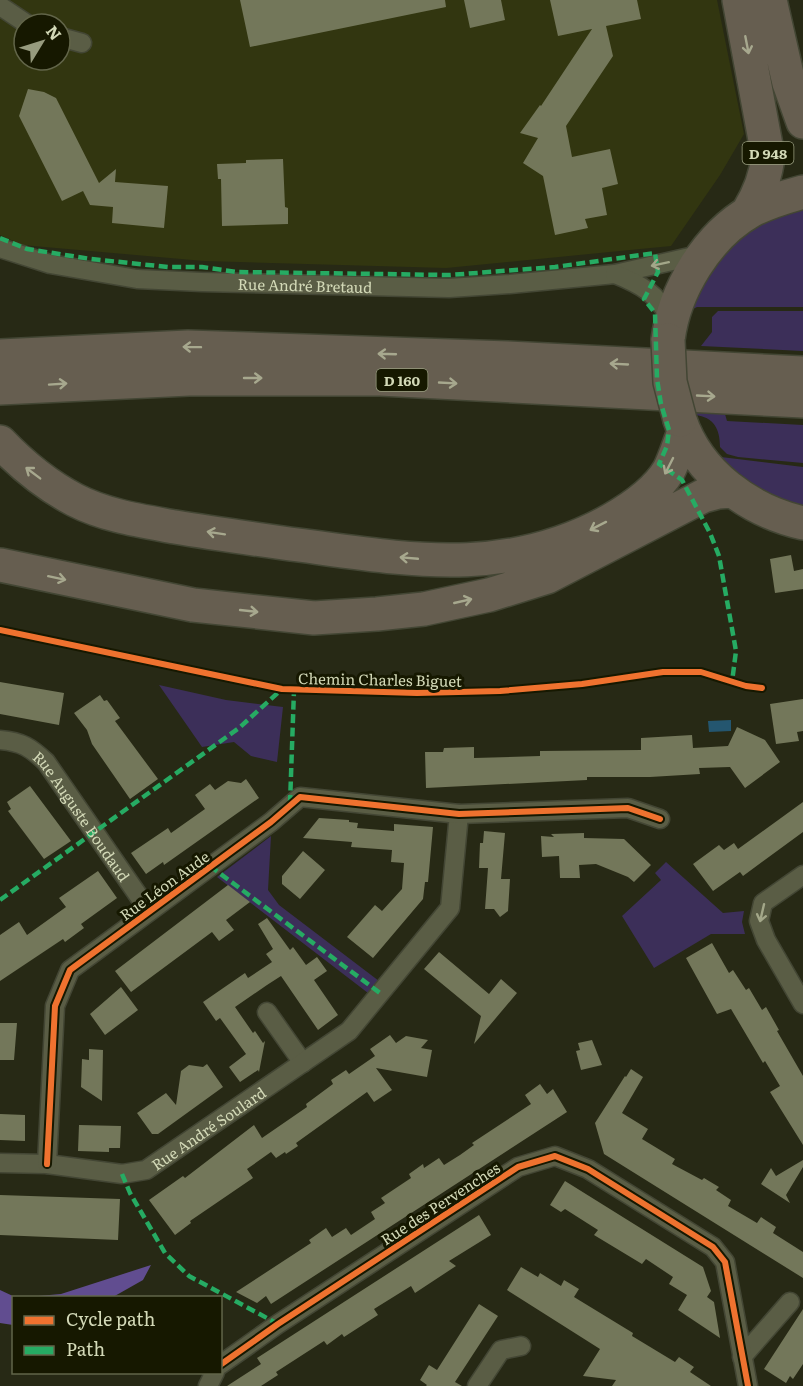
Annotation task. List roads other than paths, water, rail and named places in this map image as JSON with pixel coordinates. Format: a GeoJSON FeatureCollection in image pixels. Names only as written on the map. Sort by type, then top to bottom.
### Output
{"type":"FeatureCollection","features":[{"type":"Feature","properties":{"kind":"highway","name":"D 948"},"geometry":{"type":"LineString","coordinates":[[739,0],[768,156],[767,170],[758,196],[748,212]]}},
{"type":"Feature","properties":{"kind":"highway"},"geometry":{"type":"LineString","coordinates":[[770,0],[789,83],[803,122]]}},
{"type":"Feature","properties":{"kind":"highway"},"geometry":{"type":"LineString","coordinates":[[803,192],[768,202],[748,212],[729,228],[705,254],[679,295],[670,329],[670,382],[682,426],[705,463],[732,491],[753,506],[776,516],[803,523]]}},
{"type":"Feature","properties":{"kind":"highway","name":"D 160"},"geometry":{"type":"LineString","coordinates":[[0,356],[188,347],[519,358],[803,373]]}},
{"type":"Feature","properties":{"kind":"highway","name":"D 160"},"geometry":{"type":"LineString","coordinates":[[0,388],[189,379],[380,379],[803,400]]}},
{"type":"Feature","properties":{"kind":"highway"},"geometry":{"type":"LineString","coordinates":[[0,442],[20,463],[48,484],[76,500],[112,514],[305,546],[403,558],[471,561],[540,550],[588,532],[623,513],[647,495],[668,470],[682,426]]}},
{"type":"Feature","properties":{"kind":"highway"},"geometry":{"type":"LineString","coordinates":[[0,566],[193,605],[314,618],[378,614],[424,609],[489,595],[547,577],[703,496],[732,491]]}},
{"type":"Feature","properties":{"kind":"street"},"geometry":{"type":"LineString","coordinates":[[72,40],[82,43]]}},
{"type":"Feature","properties":{"kind":"street","name":"Rue André Bretaud"},"geometry":{"type":"LineString","coordinates":[[0,248],[50,264],[136,279],[449,288],[510,285],[615,274],[705,254]]}},
{"type":"Feature","properties":{"kind":"street"},"geometry":{"type":"LineString","coordinates":[[615,274],[650,291],[665,309],[670,329]]}},
{"type":"Feature","properties":{"kind":"street","name":"Rue Auguste Boudaud"},"geometry":{"type":"LineString","coordinates":[[0,740],[15,741],[30,748],[46,762],[149,910]]}},
{"type":"Feature","properties":{"kind":"street","name":"Rue Léon Aude"},"geometry":{"type":"LineString","coordinates":[[46,1164],[56,1006],[70,970],[271,822],[300,797],[459,814],[628,808],[660,819]]}},
{"type":"Feature","properties":{"kind":"street","name":"Rue André Soulard"},"geometry":{"type":"LineString","coordinates":[[0,1163],[46,1164],[122,1174],[146,1170],[350,1031],[450,908],[459,814]]}},
{"type":"Feature","properties":{"kind":"street"},"geometry":{"type":"LineString","coordinates":[[803,874],[764,903],[759,921],[766,940],[803,1004]]}},
{"type":"Feature","properties":{"kind":"street"},"geometry":{"type":"LineString","coordinates":[[267,1012],[303,1063]]}},
{"type":"Feature","properties":{"kind":"street","name":"Rue des Pervenches"},"geometry":{"type":"LineString","coordinates":[[222,1364],[278,1324],[518,1167],[555,1156],[588,1169],[713,1247],[725,1262],[748,1386]]}},
{"type":"Feature","properties":{"kind":"street"},"geometry":{"type":"LineString","coordinates":[[742,1357],[790,1302]]}},
{"type":"Feature","properties":{"kind":"street"},"geometry":{"type":"LineString","coordinates":[[477,1386],[501,1350],[521,1346]]}},
{"type":"Feature","properties":{"kind":"water"},"geometry":{"type":"Polygon","coordinates":[[[731,720],[731,731],[709,732],[708,721],[731,720]]]}}]}
